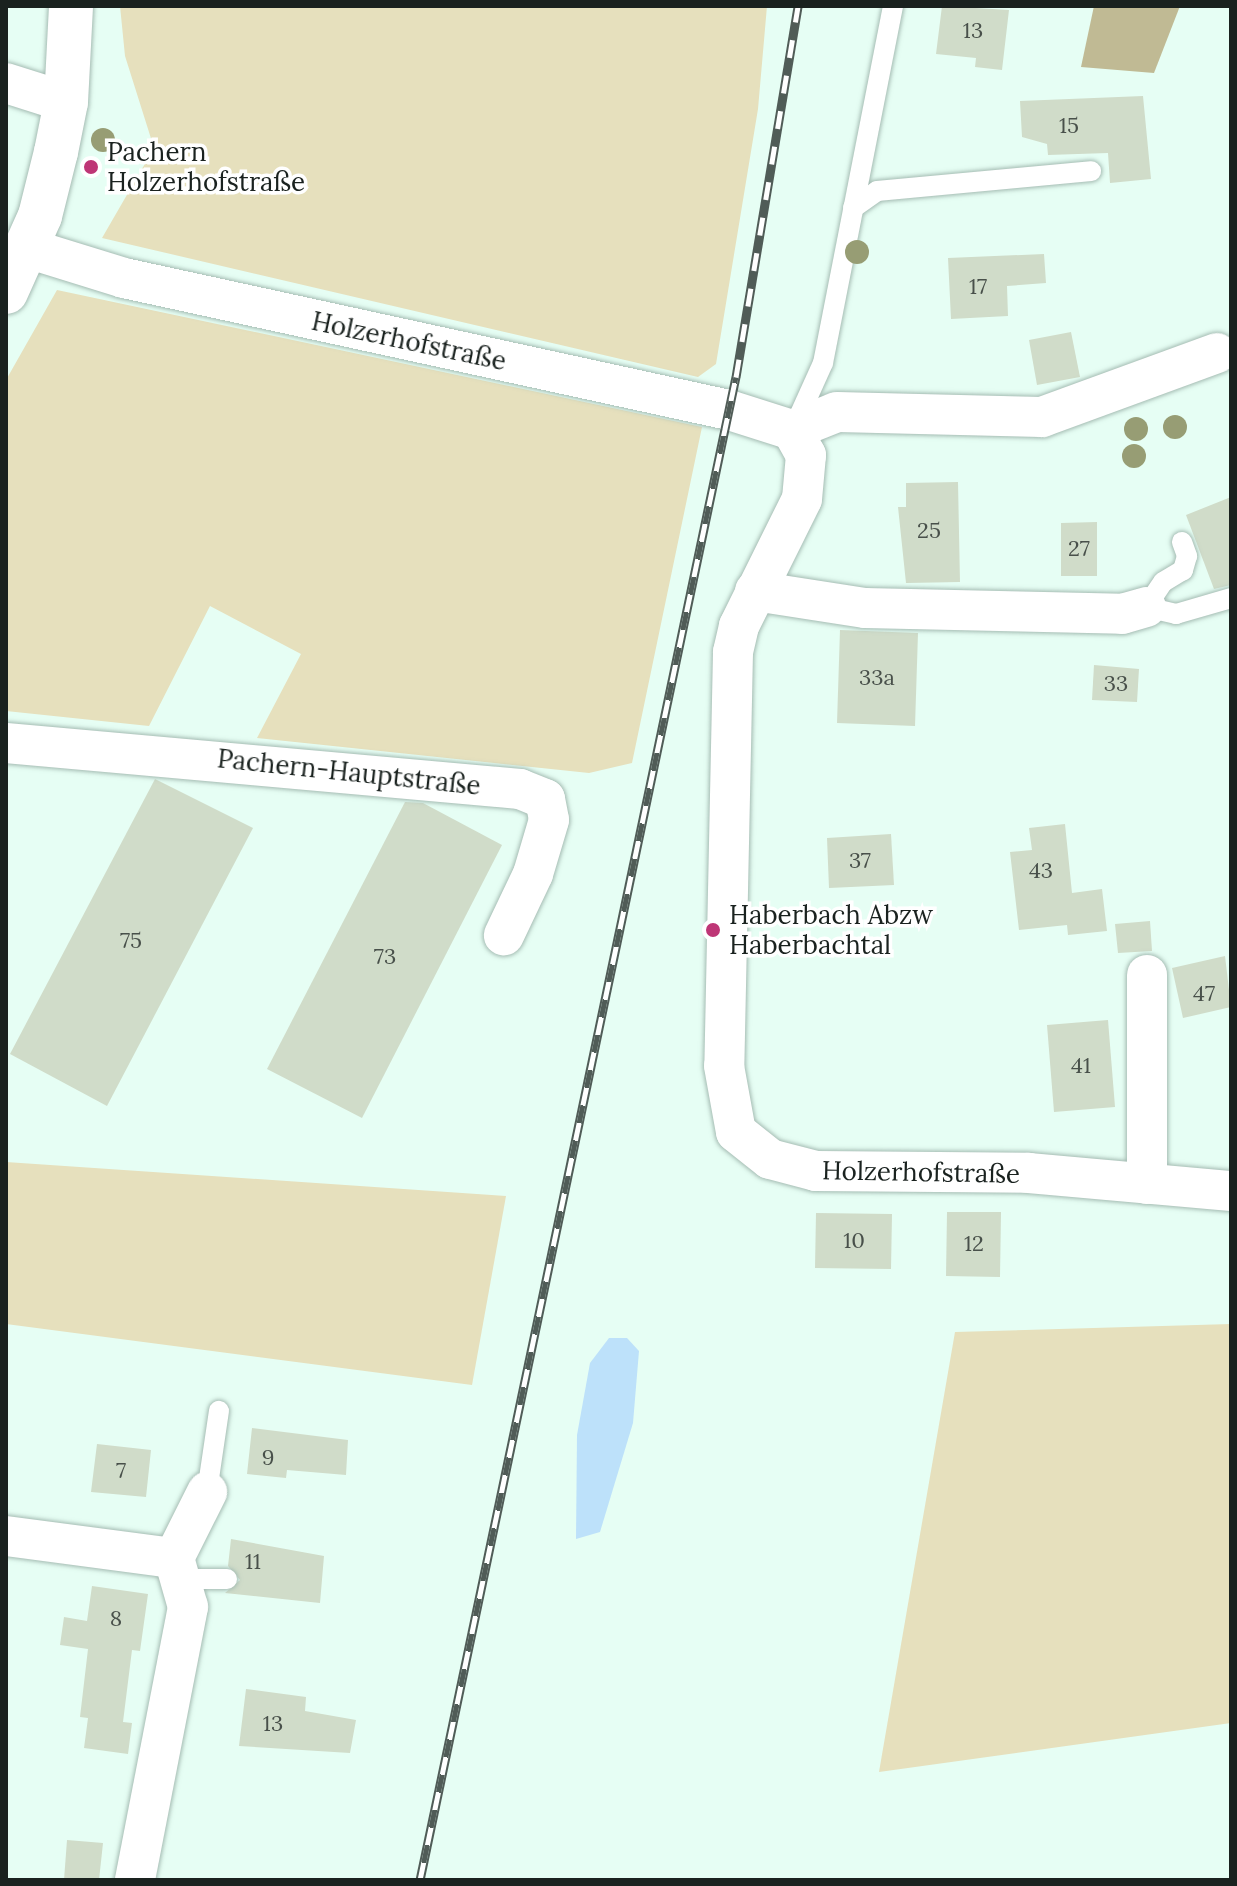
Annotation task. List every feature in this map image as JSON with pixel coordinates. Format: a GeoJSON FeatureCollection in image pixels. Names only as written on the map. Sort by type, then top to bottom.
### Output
{"type":"FeatureCollection","features":[{"type":"Feature","properties":{"kind":"main road"},"geometry":{"type":"LineString","coordinates":[[6,292],[27,248],[66,102],[71,6]]}},
{"type":"Feature","properties":{"kind":"street"},"geometry":{"type":"LineString","coordinates":[[6,83],[66,102]]}},
{"type":"Feature","properties":{"kind":"street","name":"Holzerhofstraße"},"geometry":{"type":"LineString","coordinates":[[27,248],[124,278],[729,410],[792,430],[808,475],[755,591],[733,652],[724,1066],[736,1132],[770,1159],[816,1171],[1029,1173],[1231,1191]]}},
{"type":"Feature","properties":{"kind":"street"},"geometry":{"type":"LineString","coordinates":[[792,430],[837,412],[1042,417],[1224,352]]}},
{"type":"Feature","properties":{"kind":"street"},"geometry":{"type":"LineString","coordinates":[[755,591],[865,608],[1122,614],[1146,607]]}},
{"type":"Feature","properties":{"kind":"street","name":"Pachern-Hauptstraße"},"geometry":{"type":"LineString","coordinates":[[6,743],[520,789],[545,799],[549,820],[533,874],[504,935]]}},
{"type":"Feature","properties":{"kind":"street"},"geometry":{"type":"LineString","coordinates":[[1147,975],[1147,1184]]}},
{"type":"Feature","properties":{"kind":"street"},"geometry":{"type":"LineString","coordinates":[[135,1880],[188,1607],[177,1569],[207,1492]]}},
{"type":"Feature","properties":{"kind":"street"},"geometry":{"type":"LineString","coordinates":[[6,1536],[177,1569]]}},
{"type":"Feature","properties":{"kind":"lane"},"geometry":{"type":"LineString","coordinates":[[792,430],[823,363],[893,6]]}},
{"type":"Feature","properties":{"kind":"lane"},"geometry":{"type":"LineString","coordinates":[[853,208],[877,191],[1091,171]]}},
{"type":"Feature","properties":{"kind":"lane"},"geometry":{"type":"LineString","coordinates":[[1182,542],[1187,556],[1183,570],[1163,582],[1146,607],[1176,614],[1231,598]]}},
{"type":"Feature","properties":{"kind":"lane"},"geometry":{"type":"LineString","coordinates":[[207,1492],[219,1411]]}},
{"type":"Feature","properties":{"kind":"lane"},"geometry":{"type":"LineString","coordinates":[[177,1569],[227,1579]]}},
{"type":"Feature","properties":{"kind":"shaded area"},"geometry":{"type":"Polygon","coordinates":[[[120,6],[767,6],[758,109],[716,364],[698,377],[102,238],[154,148],[125,56],[120,6]]]}},
{"type":"Feature","properties":{"kind":"shaded area"},"geometry":{"type":"Polygon","coordinates":[[[1094,6],[1180,6],[1154,73],[1081,67],[1094,6]]]}},
{"type":"Feature","properties":{"kind":"shaded area"},"geometry":{"type":"Polygon","coordinates":[[[57,290],[702,427],[632,763],[589,773],[257,738],[301,654],[210,606],[149,726],[6,711],[6,380],[57,290]]]}},
{"type":"Feature","properties":{"kind":"shaded area"},"geometry":{"type":"Polygon","coordinates":[[[6,1162],[506,1196],[472,1385],[6,1324],[6,1162]]]}},
{"type":"Feature","properties":{"kind":"shaded area"},"geometry":{"type":"Polygon","coordinates":[[[1231,1324],[1231,1723],[879,1772],[955,1332],[1231,1324]]]}},
{"type":"Feature","properties":{"kind":"water"},"geometry":{"type":"Polygon","coordinates":[[[609,1338],[627,1338],[639,1351],[633,1423],[600,1532],[576,1539],[577,1435],[590,1363],[609,1338]]]}},
{"type":"Feature","properties":{"kind":"building"},"geometry":{"type":"Polygon","coordinates":[[[942,6],[1009,10],[1002,70],[975,67],[976,58],[936,54],[942,6]]]}},
{"type":"Feature","properties":{"kind":"building"},"geometry":{"type":"Polygon","coordinates":[[[1143,96],[1151,179],[1110,183],[1108,153],[1048,155],[1047,144],[1022,137],[1020,101],[1143,96]]]}},
{"type":"Feature","properties":{"kind":"building"},"geometry":{"type":"Polygon","coordinates":[[[1044,254],[1046,283],[1007,286],[1008,316],[951,319],[948,258],[1044,254]]]}},
{"type":"Feature","properties":{"kind":"building"},"geometry":{"type":"Polygon","coordinates":[[[1071,332],[1080,377],[1037,385],[1029,340],[1071,332]]]}},
{"type":"Feature","properties":{"kind":"building"},"geometry":{"type":"Polygon","coordinates":[[[958,482],[960,582],[906,583],[898,507],[906,507],[906,483],[958,482]]]}},
{"type":"Feature","properties":{"kind":"building"},"geometry":{"type":"Polygon","coordinates":[[[1231,497],[1231,585],[1214,589],[1186,515],[1231,497]]]}},
{"type":"Feature","properties":{"kind":"building"},"geometry":{"type":"Polygon","coordinates":[[[1097,522],[1097,576],[1061,576],[1061,523],[1097,522]]]}},
{"type":"Feature","properties":{"kind":"building"},"geometry":{"type":"Polygon","coordinates":[[[840,630],[918,633],[915,726],[837,723],[840,630]]]}},
{"type":"Feature","properties":{"kind":"building"},"geometry":{"type":"Polygon","coordinates":[[[1094,665],[1139,669],[1137,702],[1092,700],[1094,665]]]}},
{"type":"Feature","properties":{"kind":"building"},"geometry":{"type":"Polygon","coordinates":[[[155,779],[253,828],[107,1106],[10,1054],[155,779]]]}},
{"type":"Feature","properties":{"kind":"building"},"geometry":{"type":"Polygon","coordinates":[[[405,802],[423,803],[502,845],[362,1118],[267,1069],[405,802]]]}},
{"type":"Feature","properties":{"kind":"building"},"geometry":{"type":"Polygon","coordinates":[[[1065,824],[1072,893],[1102,889],[1107,931],[1068,935],[1067,925],[1019,930],[1010,852],[1032,850],[1029,828],[1065,824]]]}},
{"type":"Feature","properties":{"kind":"building"},"geometry":{"type":"Polygon","coordinates":[[[891,834],[894,885],[829,888],[827,838],[891,834]]]}},
{"type":"Feature","properties":{"kind":"building"},"geometry":{"type":"Polygon","coordinates":[[[1150,921],[1152,951],[1118,953],[1115,924],[1150,921]]]}},
{"type":"Feature","properties":{"kind":"building"},"geometry":{"type":"Polygon","coordinates":[[[1225,956],[1231,1007],[1183,1018],[1172,968],[1225,956]]]}},
{"type":"Feature","properties":{"kind":"building"},"geometry":{"type":"Polygon","coordinates":[[[1108,1020],[1115,1107],[1054,1112],[1047,1025],[1108,1020]]]}},
{"type":"Feature","properties":{"kind":"building"},"geometry":{"type":"Polygon","coordinates":[[[947,1212],[1001,1212],[1000,1277],[946,1276],[947,1212]]]}},
{"type":"Feature","properties":{"kind":"building"},"geometry":{"type":"Polygon","coordinates":[[[816,1213],[892,1214],[891,1269],[815,1268],[816,1213]]]}},
{"type":"Feature","properties":{"kind":"building"},"geometry":{"type":"Polygon","coordinates":[[[252,1428],[348,1440],[346,1475],[287,1470],[286,1478],[247,1474],[252,1428]]]}},
{"type":"Feature","properties":{"kind":"building"},"geometry":{"type":"Polygon","coordinates":[[[97,1444],[151,1450],[146,1497],[91,1492],[97,1444]]]}},
{"type":"Feature","properties":{"kind":"building"},"geometry":{"type":"Polygon","coordinates":[[[231,1539],[324,1556],[320,1603],[225,1593],[240,1580],[228,1566],[231,1539]]]}},
{"type":"Feature","properties":{"kind":"building"},"geometry":{"type":"Polygon","coordinates":[[[92,1586],[148,1594],[140,1651],[132,1650],[123,1722],[132,1723],[128,1754],[84,1748],[88,1718],[80,1717],[88,1649],[60,1645],[64,1617],[87,1621],[92,1586]]]}},
{"type":"Feature","properties":{"kind":"building"},"geometry":{"type":"Polygon","coordinates":[[[246,1689],[306,1697],[305,1711],[356,1720],[350,1753],[239,1746],[246,1689]]]}},
{"type":"Feature","properties":{"kind":"building"},"geometry":{"type":"Polygon","coordinates":[[[67,1840],[103,1843],[99,1880],[64,1880],[67,1840]]]}},
{"type":"Feature","properties":{"kind":"railway"},"geometry":{"type":"LineString","coordinates":[[420,1880],[736,377],[798,6]]}},
{"type":"Feature","properties":{"kind":"place","name":"Pachern Holzerhofstraße"},"geometry":{"type":"Point","coordinates":[91,167]}},
{"type":"Feature","properties":{"kind":"place","name":"Haberbach Abzw Haberbachtal"},"geometry":{"type":"Point","coordinates":[713,930]}}]}
